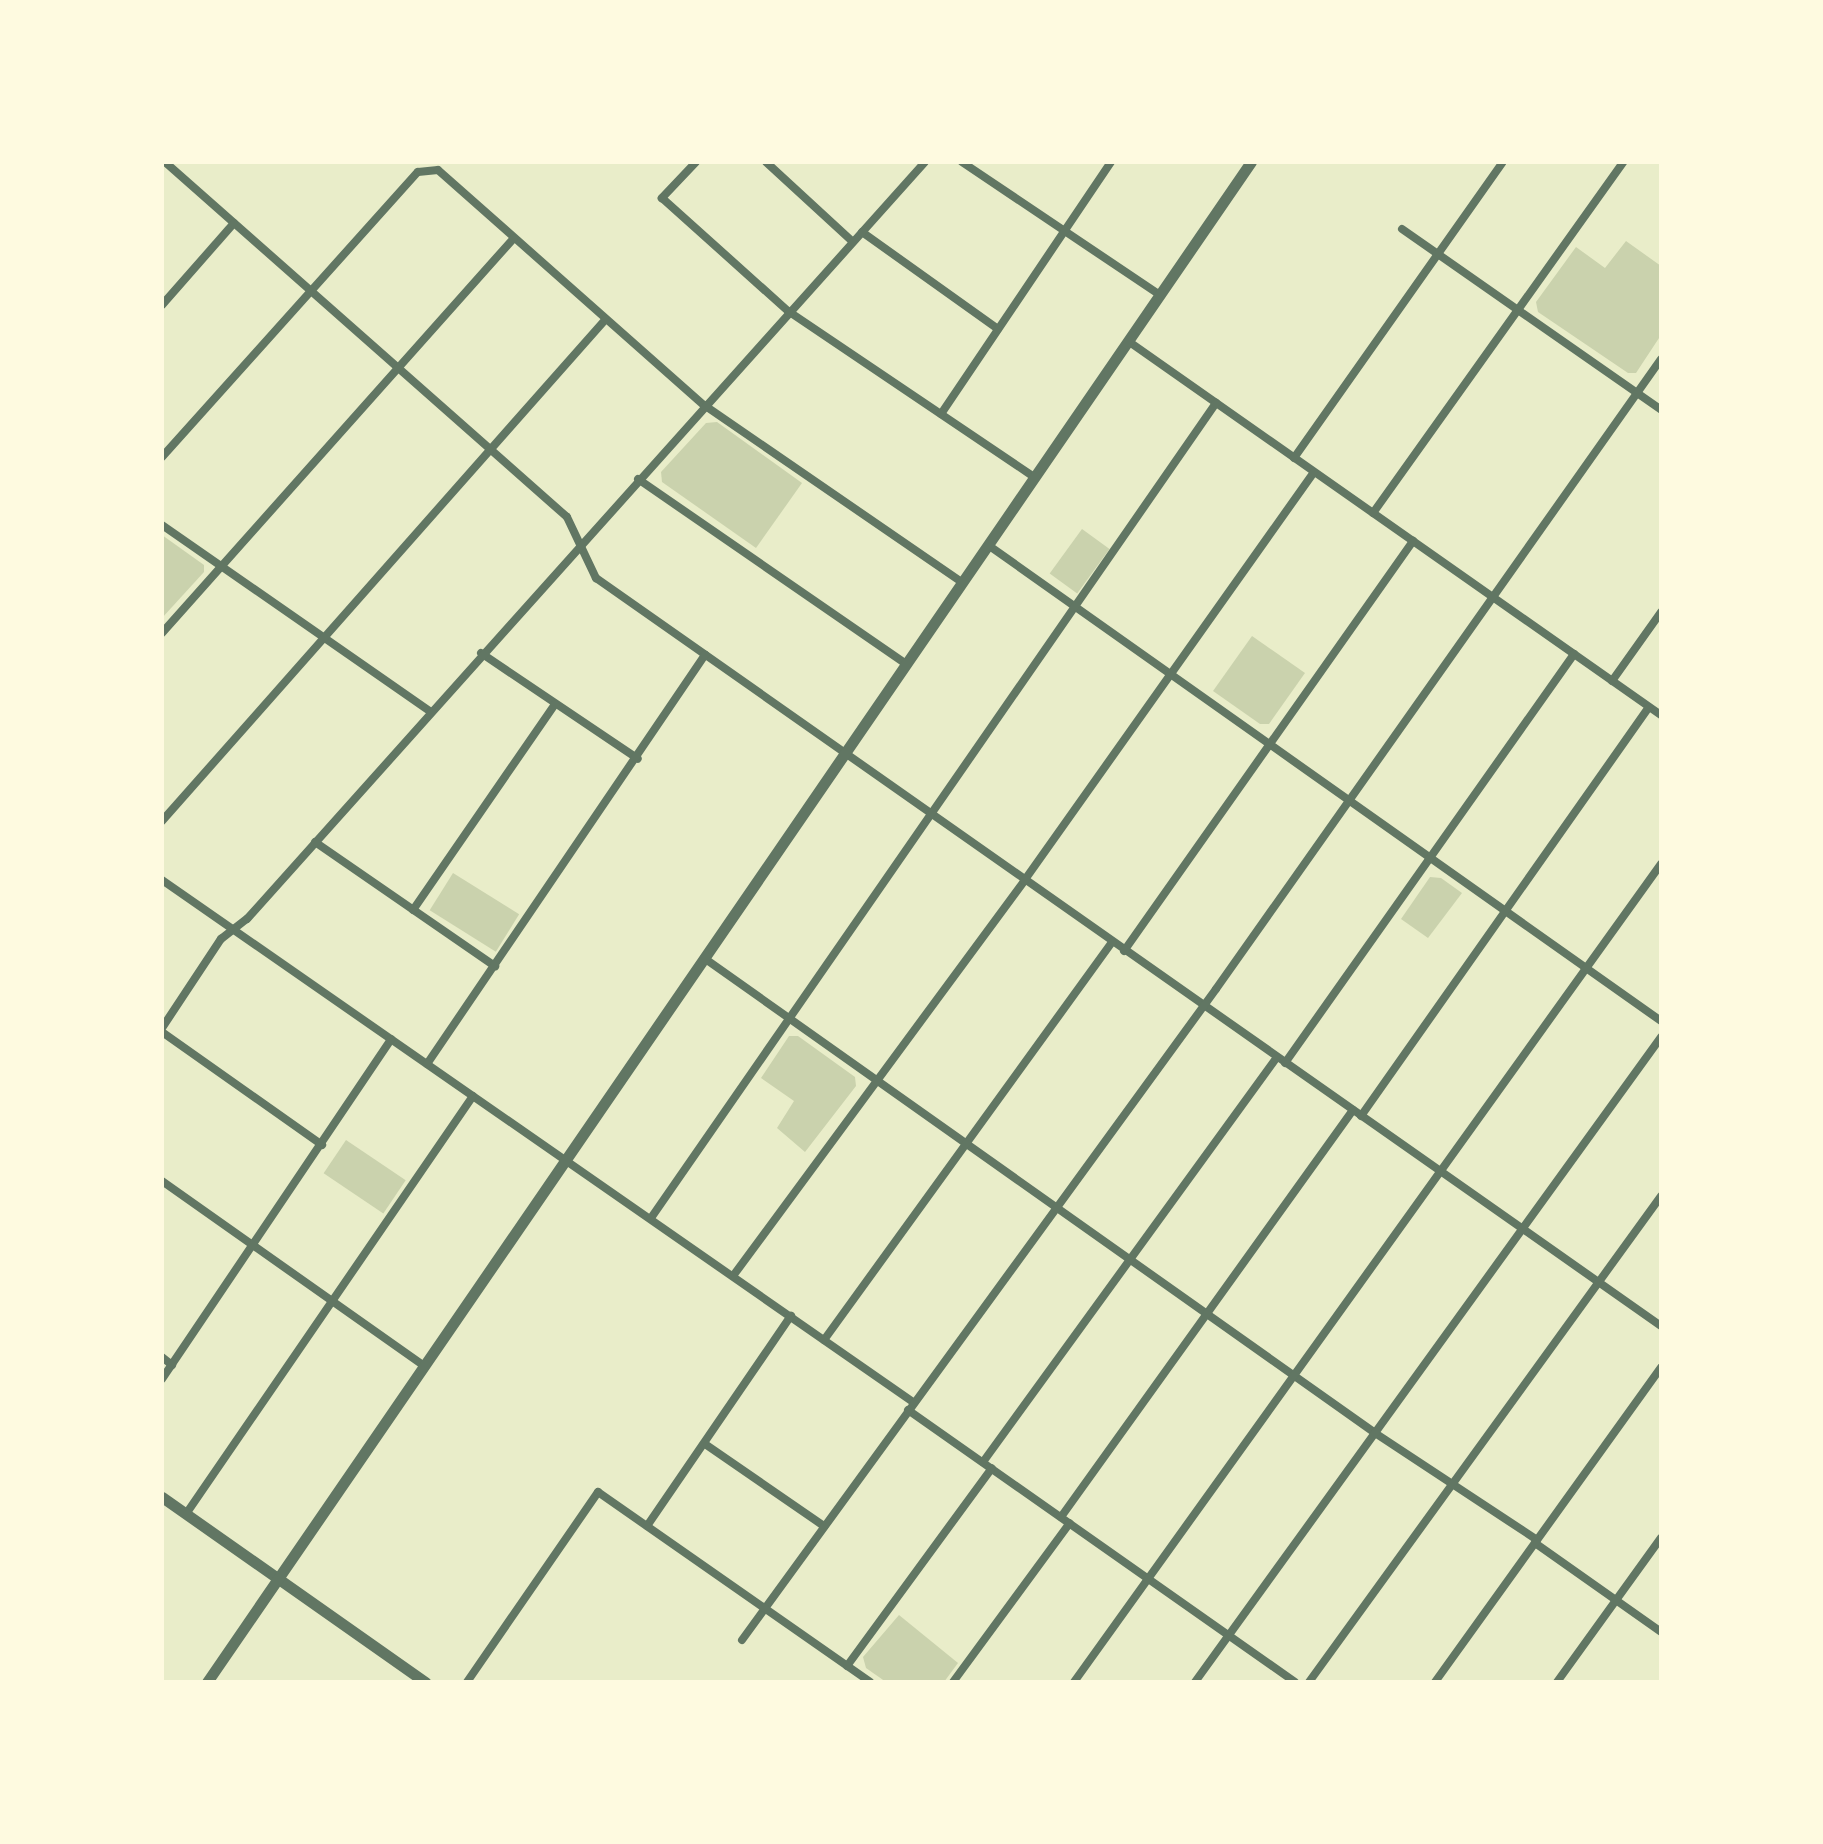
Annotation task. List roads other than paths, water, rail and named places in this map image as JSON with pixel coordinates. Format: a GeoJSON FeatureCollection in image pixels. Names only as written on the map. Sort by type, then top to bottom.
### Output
{"type":"FeatureCollection","features":[{"type":"Feature","properties":{"kind":"street"},"geometry":{"type":"LineString","coordinates":[[165,162],[567,517],[596,578],[1661,1326]]}},
{"type":"Feature","properties":{"kind":"street"},"geometry":{"type":"LineString","coordinates":[[696,162],[662,198],[788,311],[1034,477]]}},
{"type":"Feature","properties":{"kind":"street"},"geometry":{"type":"LineString","coordinates":[[766,162],[853,242]]}},
{"type":"Feature","properties":{"kind":"street"},"geometry":{"type":"LineString","coordinates":[[322,1145],[162,1030],[221,939],[234,930],[315,842],[481,653],[925,162]]}},
{"type":"Feature","properties":{"kind":"street"},"geometry":{"type":"LineString","coordinates":[[962,162],[1160,295]]}},
{"type":"Feature","properties":{"kind":"street"},"geometry":{"type":"LineString","coordinates":[[941,414],[1111,162]]}},
{"type":"Feature","properties":{"kind":"street"},"geometry":{"type":"LineString","coordinates":[[207,1682],[1251,162]]}},
{"type":"Feature","properties":{"kind":"street"},"geometry":{"type":"LineString","coordinates":[[1294,458],[1503,162]]}},
{"type":"Feature","properties":{"kind":"street"},"geometry":{"type":"LineString","coordinates":[[1373,513],[1623,162]]}},
{"type":"Feature","properties":{"kind":"street"},"geometry":{"type":"LineString","coordinates":[[162,457],[418,172],[438,170],[704,405],[962,582]]}},
{"type":"Feature","properties":{"kind":"street"},"geometry":{"type":"LineString","coordinates":[[162,305],[234,223]]}},
{"type":"Feature","properties":{"kind":"street"},"geometry":{"type":"LineString","coordinates":[[1402,229],[1661,410]]}},
{"type":"Feature","properties":{"kind":"street"},"geometry":{"type":"LineString","coordinates":[[862,232],[998,329]]}},
{"type":"Feature","properties":{"kind":"street"},"geometry":{"type":"LineString","coordinates":[[162,633],[396,366],[513,239]]}},
{"type":"Feature","properties":{"kind":"street"},"geometry":{"type":"LineString","coordinates":[[162,821],[605,320]]}},
{"type":"Feature","properties":{"kind":"street"},"geometry":{"type":"LineString","coordinates":[[1128,341],[1661,715]]}},
{"type":"Feature","properties":{"kind":"street"},"geometry":{"type":"LineString","coordinates":[[742,1640],[1203,1006],[1661,359]]}},
{"type":"Feature","properties":{"kind":"street"},"geometry":{"type":"LineString","coordinates":[[651,1218],[1216,403]]}},
{"type":"Feature","properties":{"kind":"street"},"geometry":{"type":"LineString","coordinates":[[733,1276],[874,1078],[1024,881],[1314,472]]}},
{"type":"Feature","properties":{"kind":"street"},"geometry":{"type":"LineString","coordinates":[[638,479],[906,664]]}},
{"type":"Feature","properties":{"kind":"street"},"geometry":{"type":"LineString","coordinates":[[162,525],[431,712]]}},
{"type":"Feature","properties":{"kind":"street"},"geometry":{"type":"LineString","coordinates":[[1124,951],[1413,541]]}},
{"type":"Feature","properties":{"kind":"street"},"geometry":{"type":"LineString","coordinates":[[988,545],[1169,677],[1661,1021]]}},
{"type":"Feature","properties":{"kind":"street"},"geometry":{"type":"LineString","coordinates":[[1612,681],[1661,612]]}},
{"type":"Feature","properties":{"kind":"street"},"geometry":{"type":"LineString","coordinates":[[481,653],[638,759]]}},
{"type":"Feature","properties":{"kind":"street"},"geometry":{"type":"LineString","coordinates":[[983,1462],[1431,859],[1574,654]]}},
{"type":"Feature","properties":{"kind":"street"},"geometry":{"type":"LineString","coordinates":[[427,1064],[638,759],[705,655]]}},
{"type":"Feature","properties":{"kind":"street"},"geometry":{"type":"LineString","coordinates":[[413,910],[555,704]]}},
{"type":"Feature","properties":{"kind":"street"},"geometry":{"type":"LineString","coordinates":[[1061,1517],[1505,911],[1649,707]]}},
{"type":"Feature","properties":{"kind":"street"},"geometry":{"type":"LineString","coordinates":[[315,842],[495,966]]}},
{"type":"Feature","properties":{"kind":"street"},"geometry":{"type":"LineString","coordinates":[[1074,1682],[1296,1377],[1661,864]]}},
{"type":"Feature","properties":{"kind":"street"},"geometry":{"type":"LineString","coordinates":[[162,880],[791,1316],[983,1462],[1295,1682]]}},
{"type":"Feature","properties":{"kind":"street"},"geometry":{"type":"LineString","coordinates":[[824,1340],[963,1142],[1112,942]]}},
{"type":"Feature","properties":{"kind":"street"},"geometry":{"type":"LineString","coordinates":[[704,958],[1375,1433],[1454,1483],[1661,1632]]}},
{"type":"Feature","properties":{"kind":"street"},"geometry":{"type":"LineString","coordinates":[[1195,1682],[1661,1037]]}},
{"type":"Feature","properties":{"kind":"street"},"geometry":{"type":"LineString","coordinates":[[162,1379],[391,1039]]}},
{"type":"Feature","properties":{"kind":"street"},"geometry":{"type":"LineString","coordinates":[[186,1514],[473,1096]]}},
{"type":"Feature","properties":{"kind":"street"},"geometry":{"type":"LineString","coordinates":[[162,1181],[424,1366]]}},
{"type":"Feature","properties":{"kind":"street"},"geometry":{"type":"LineString","coordinates":[[1309,1682],[1661,1196]]}},
{"type":"Feature","properties":{"kind":"street"},"geometry":{"type":"LineString","coordinates":[[647,1526],[791,1316]]}},
{"type":"Feature","properties":{"kind":"street"},"geometry":{"type":"LineString","coordinates":[[162,1357],[172,1365]]}},
{"type":"Feature","properties":{"kind":"street"},"geometry":{"type":"LineString","coordinates":[[1435,1682],[1661,1367]]}},
{"type":"Feature","properties":{"kind":"street"},"geometry":{"type":"LineString","coordinates":[[705,1444],[824,1526]]}},
{"type":"Feature","properties":{"kind":"street"},"geometry":{"type":"LineString","coordinates":[[847,1666],[992,1468]]}},
{"type":"Feature","properties":{"kind":"street"},"geometry":{"type":"LineString","coordinates":[[467,1682],[598,1492],[870,1682]]}},
{"type":"Feature","properties":{"kind":"street"},"geometry":{"type":"LineString","coordinates":[[162,1497],[425,1682]]}},
{"type":"Feature","properties":{"kind":"street"},"geometry":{"type":"LineString","coordinates":[[953,1682],[1070,1523]]}},
{"type":"Feature","properties":{"kind":"street"},"geometry":{"type":"LineString","coordinates":[[1557,1682],[1661,1538]]}}]}
